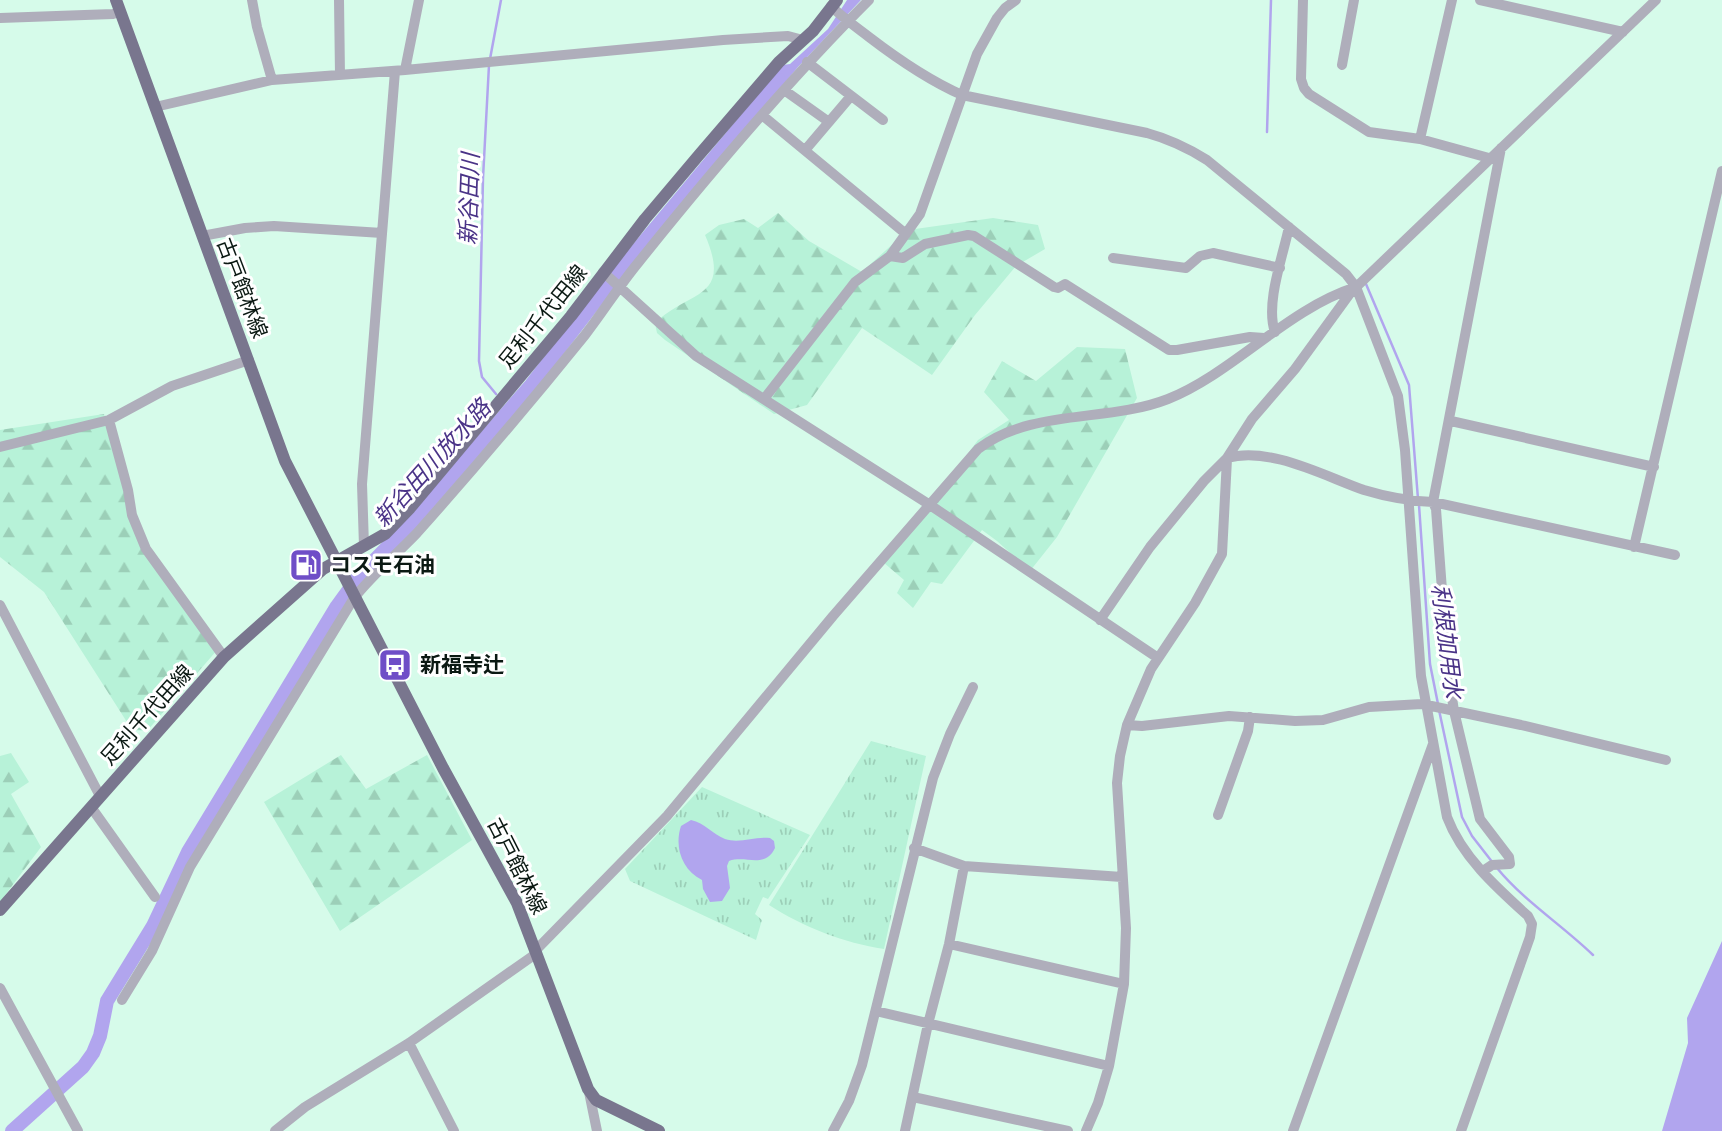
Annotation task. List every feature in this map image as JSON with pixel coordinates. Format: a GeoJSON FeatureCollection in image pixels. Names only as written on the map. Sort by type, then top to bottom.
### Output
{"type":"FeatureCollection","features":[{"type":"Feature","properties":{"kind":"main road","name":"足利千代田線"},"geometry":{"type":"LineString","coordinates":[[0,910],[224,657],[323,569],[385,534],[410,508],[606,274],[681,176],[779,62],[813,32],[834,5]]}},
{"type":"Feature","properties":{"kind":"main road","name":"古戸館林線"},"geometry":{"type":"LineString","coordinates":[[118,6],[285,461],[443,768],[506,882],[536,951],[588,1088]]}},
{"type":"Feature","properties":{"kind":"main road"},"geometry":{"type":"LineString","coordinates":[[588,1088],[596,1100],[659,1131]]}},
{"type":"Feature","properties":{"kind":"street"},"geometry":{"type":"LineString","coordinates":[[252,0],[272,80]]}},
{"type":"Feature","properties":{"kind":"street"},"geometry":{"type":"LineString","coordinates":[[339,0],[340,75]]}},
{"type":"Feature","properties":{"kind":"street"},"geometry":{"type":"LineString","coordinates":[[364,546],[362,484],[382,233],[400,70],[419,0]]}},
{"type":"Feature","properties":{"kind":"street"},"geometry":{"type":"LineString","coordinates":[[122,1000],[152,951],[190,867],[354,596],[415,535],[458,485],[585,334],[637,264],[807,62],[846,20],[869,0]]}},
{"type":"Feature","properties":{"kind":"street"},"geometry":{"type":"LineString","coordinates":[[764,399],[855,282],[890,256],[919,214],[962,95],[990,28],[1005,8],[1016,0]]}},
{"type":"Feature","properties":{"kind":"street"},"geometry":{"type":"LineString","coordinates":[[1303,0],[1301,79],[1306,92],[1369,132],[1420,139],[1489,158]]}},
{"type":"Feature","properties":{"kind":"street"},"geometry":{"type":"LineString","coordinates":[[1342,65],[1354,0]]}},
{"type":"Feature","properties":{"kind":"street"},"geometry":{"type":"LineString","coordinates":[[1420,139],[1452,0]]}},
{"type":"Feature","properties":{"kind":"street"},"geometry":{"type":"LineString","coordinates":[[1480,0],[1623,32]]}},
{"type":"Feature","properties":{"kind":"street"},"geometry":{"type":"LineString","coordinates":[[1101,620],[1150,547],[1204,481],[1227,458],[1263,404],[1295,369],[1356,286],[1656,0]]}},
{"type":"Feature","properties":{"kind":"street"},"geometry":{"type":"LineString","coordinates":[[834,5],[846,20],[912,69],[962,95],[1147,133],[1169,140],[1207,160],[1346,274],[1356,286],[1398,396],[1405,450],[1420,502],[1419,662],[1447,817],[1452,830],[1471,859],[1528,916],[1532,933],[1461,1131]]}},
{"type":"Feature","properties":{"kind":"street"},"geometry":{"type":"LineString","coordinates":[[0,18],[118,6]]}},
{"type":"Feature","properties":{"kind":"street"},"geometry":{"type":"LineString","coordinates":[[155,107],[272,80],[761,37],[788,36],[803,40]]}},
{"type":"Feature","properties":{"kind":"street"},"geometry":{"type":"LineString","coordinates":[[807,62],[883,120]]}},
{"type":"Feature","properties":{"kind":"street"},"geometry":{"type":"LineString","coordinates":[[784,90],[829,122]]}},
{"type":"Feature","properties":{"kind":"street"},"geometry":{"type":"LineString","coordinates":[[806,149],[851,96]]}},
{"type":"Feature","properties":{"kind":"street"},"geometry":{"type":"LineString","coordinates":[[762,115],[906,234]]}},
{"type":"Feature","properties":{"kind":"street"},"geometry":{"type":"LineString","coordinates":[[1420,502],[1451,421],[1501,148]]}},
{"type":"Feature","properties":{"kind":"street"},"geometry":{"type":"LineString","coordinates":[[1634,547],[1722,171]]}},
{"type":"Feature","properties":{"kind":"street"},"geometry":{"type":"LineString","coordinates":[[202,236],[274,226],[382,233]]}},
{"type":"Feature","properties":{"kind":"street"},"geometry":{"type":"LineString","coordinates":[[1275,332],[1272,323],[1273,304],[1289,227]]}},
{"type":"Feature","properties":{"kind":"street"},"geometry":{"type":"LineString","coordinates":[[890,256],[903,258],[925,244],[974,236],[1054,287],[1065,284],[1169,350],[1265,338]]}},
{"type":"Feature","properties":{"kind":"street"},"geometry":{"type":"LineString","coordinates":[[1113,258],[1186,268],[1200,256],[1213,253],[1280,268]]}},
{"type":"Feature","properties":{"kind":"street"},"geometry":{"type":"LineString","coordinates":[[606,274],[696,356],[930,505],[1158,658]]}},
{"type":"Feature","properties":{"kind":"street"},"geometry":{"type":"LineString","coordinates":[[275,1131],[305,1107],[409,1043],[536,951],[667,816],[833,616],[978,449],[992,438],[1019,427],[1139,408],[1168,399],[1192,387],[1302,313],[1356,286]]}},
{"type":"Feature","properties":{"kind":"street"},"geometry":{"type":"LineString","coordinates":[[0,447],[109,420],[172,386],[249,360]]}},
{"type":"Feature","properties":{"kind":"street"},"geometry":{"type":"LineString","coordinates":[[109,420],[132,515],[146,549],[224,657]]}},
{"type":"Feature","properties":{"kind":"street"},"geometry":{"type":"LineString","coordinates":[[1451,421],[1654,467]]}},
{"type":"Feature","properties":{"kind":"street"},"geometry":{"type":"LineString","coordinates":[[1227,458],[1271,458],[1303,465],[1366,490],[1675,555]]}},
{"type":"Feature","properties":{"kind":"street"},"geometry":{"type":"LineString","coordinates":[[1086,1131],[1109,1066],[1124,984],[1126,928],[1117,783],[1120,756],[1127,725],[1142,688],[1222,554],[1227,458]]}},
{"type":"Feature","properties":{"kind":"street"},"geometry":{"type":"LineString","coordinates":[[1420,502],[1436,509],[1448,671],[1454,711],[1480,819],[1509,857],[1510,864],[1492,865],[1483,871]]}},
{"type":"Feature","properties":{"kind":"street"},"geometry":{"type":"LineString","coordinates":[[0,605],[100,796]]}},
{"type":"Feature","properties":{"kind":"street"},"geometry":{"type":"LineString","coordinates":[[833,1131],[853,1089],[876,1011],[933,778],[950,734],[973,687]]}},
{"type":"Feature","properties":{"kind":"street"},"geometry":{"type":"LineString","coordinates":[[1127,725],[1142,726],[1228,716],[1295,721],[1323,720],[1369,707],[1427,706],[1666,760]]}},
{"type":"Feature","properties":{"kind":"street"},"geometry":{"type":"LineString","coordinates":[[1218,814],[1248,731],[1250,718]]}},
{"type":"Feature","properties":{"kind":"street"},"geometry":{"type":"LineString","coordinates":[[1293,1131],[1434,744]]}},
{"type":"Feature","properties":{"kind":"street"},"geometry":{"type":"LineString","coordinates":[[91,807],[155,897]]}},
{"type":"Feature","properties":{"kind":"street"},"geometry":{"type":"LineString","coordinates":[[914,848],[964,866],[1122,877]]}},
{"type":"Feature","properties":{"kind":"street"},"geometry":{"type":"LineString","coordinates":[[905,1131],[928,1024],[949,944],[964,866]]}},
{"type":"Feature","properties":{"kind":"street"},"geometry":{"type":"LineString","coordinates":[[949,944],[1124,984]]}},
{"type":"Feature","properties":{"kind":"street"},"geometry":{"type":"LineString","coordinates":[[0,988],[78,1131]]}},
{"type":"Feature","properties":{"kind":"street"},"geometry":{"type":"LineString","coordinates":[[876,1011],[1109,1066]]}},
{"type":"Feature","properties":{"kind":"street"},"geometry":{"type":"LineString","coordinates":[[409,1043],[454,1131]]}},
{"type":"Feature","properties":{"kind":"street"},"geometry":{"type":"LineString","coordinates":[[588,1088],[597,1131]]}},
{"type":"Feature","properties":{"kind":"street"},"geometry":{"type":"LineString","coordinates":[[913,1097],[1068,1131]]}},
{"type":"Feature","properties":{"kind":"green space"},"geometry":{"type":"Polygon","coordinates":[[[778,213],[809,241],[862,272],[908,230],[993,218],[1038,225],[1045,249],[1016,266],[975,315],[932,375],[862,328],[807,405],[774,414],[665,340],[657,333],[655,323],[703,291],[710,283],[714,272],[705,235],[719,225],[744,219],[758,228],[778,213]]]}},
{"type":"Feature","properties":{"kind":"green space"},"geometry":{"type":"Polygon","coordinates":[[[1077,347],[1125,349],[1137,398],[1057,537],[1030,571],[982,530],[942,584],[931,582],[913,608],[897,593],[904,580],[883,562],[923,515],[978,440],[1009,420],[984,392],[1002,361],[1036,381],[1077,347]]]}},
{"type":"Feature","properties":{"kind":"green space"},"geometry":{"type":"Polygon","coordinates":[[[104,414],[131,507],[151,556],[218,649],[147,731],[132,730],[44,592],[0,557],[0,430],[104,414]]]}},
{"type":"Feature","properties":{"kind":"green space"},"geometry":{"type":"Polygon","coordinates":[[[871,741],[926,756],[884,949],[824,933],[769,905],[871,741]]]}},
{"type":"Feature","properties":{"kind":"green space"},"geometry":{"type":"Polygon","coordinates":[[[11,753],[29,782],[11,794],[41,847],[0,902],[0,756],[11,753]]]}},
{"type":"Feature","properties":{"kind":"green space"},"geometry":{"type":"Polygon","coordinates":[[[341,755],[366,789],[427,755],[472,840],[340,931],[264,802],[341,755]]]}},
{"type":"Feature","properties":{"kind":"green space"},"geometry":{"type":"Polygon","coordinates":[[[702,787],[810,835],[768,899],[763,897],[755,914],[762,920],[756,940],[630,881],[625,869],[702,787]]]}},
{"type":"Feature","properties":{"kind":"shaded area"},"geometry":{"type":"Polygon","coordinates":[[[847,0],[861,0],[772,98],[763,88],[783,65],[790,64],[828,29],[847,0]]]}},
{"type":"Feature","properties":{"kind":"shaded area"},"geometry":{"type":"Polygon","coordinates":[[[691,820],[725,839],[770,838],[774,841],[775,848],[761,860],[729,861],[727,866],[730,888],[722,901],[710,902],[703,889],[702,880],[689,870],[679,850],[681,826],[691,820]]]}},
{"type":"Feature","properties":{"kind":"shaded area"},"geometry":{"type":"Polygon","coordinates":[[[1722,941],[1722,1131],[1662,1131],[1688,1043],[1687,1018],[1722,941]]]}},
{"type":"Feature","properties":{"kind":"waterway","name":"新谷田川"},"geometry":{"type":"LineString","coordinates":[[490,59],[501,0]]}},
{"type":"Feature","properties":{"kind":"waterway","name":"利根加用水"},"geometry":{"type":"LineString","coordinates":[[1267,132],[1271,0]]}},
{"type":"Feature","properties":{"kind":"waterway","name":"新谷田川"},"geometry":{"type":"LineString","coordinates":[[489,65],[483,178],[479,361],[482,377],[496,394]]}},
{"type":"Feature","properties":{"kind":"waterway","name":"新谷田川放水路"},"geometry":{"type":"LineString","coordinates":[[12,1131],[83,1067],[93,1053],[100,1036],[107,1001],[153,926],[188,852],[337,606],[358,577],[412,522],[531,385],[608,285],[779,80]]}},
{"type":"Feature","properties":{"kind":"waterway","name":"利根加用水"},"geometry":{"type":"LineString","coordinates":[[1366,284],[1409,385],[1418,499]]}},
{"type":"Feature","properties":{"kind":"waterway","name":"利根加用水"},"geometry":{"type":"LineString","coordinates":[[1419,505],[1430,664],[1438,704]]}},
{"type":"Feature","properties":{"kind":"waterway","name":"利根加用水"},"geometry":{"type":"LineString","coordinates":[[1439,710],[1462,817],[1472,836],[1493,863]]}},
{"type":"Feature","properties":{"kind":"waterway","name":"利根加用水"},"geometry":{"type":"LineString","coordinates":[[1497,868],[1519,891],[1593,955]]}},
{"type":"Feature","properties":{"kind":"place","name":"コスモ石油"},"geometry":{"type":"Point","coordinates":[306,565]}},
{"type":"Feature","properties":{"kind":"place","name":"新福寺辻"},"geometry":{"type":"Point","coordinates":[395,665]}}]}
